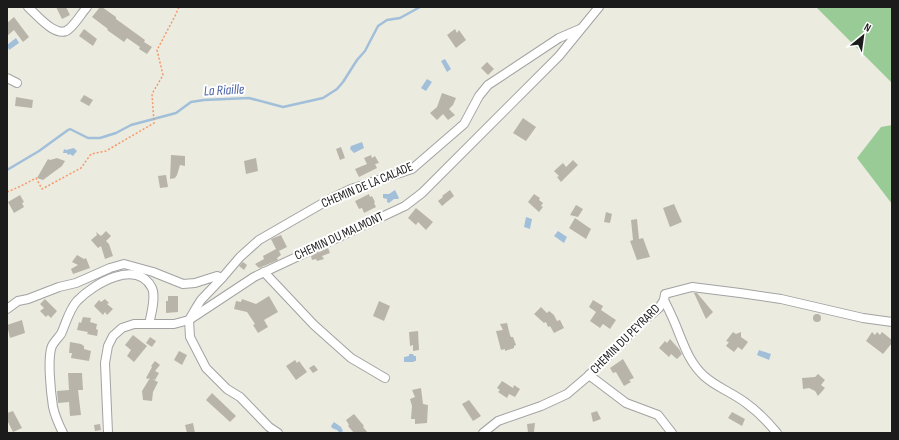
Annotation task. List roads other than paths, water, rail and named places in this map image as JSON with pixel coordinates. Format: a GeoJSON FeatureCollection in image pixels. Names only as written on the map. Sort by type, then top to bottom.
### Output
{"type":"FeatureCollection","features":[{"type":"Feature","properties":{"kind":"street"},"geometry":{"type":"LineString","coordinates":[[28,7],[55,31],[62,32],[68,30],[87,7]]}},
{"type":"Feature","properties":{"kind":"street","name":"CHEMIN DU MALMONT"},"geometry":{"type":"LineString","coordinates":[[108,433],[105,363],[108,346],[113,336],[122,328],[134,324],[174,324],[189,320],[254,277],[405,206],[422,193],[559,56],[599,7]]}},
{"type":"Feature","properties":{"kind":"street","name":"CHEMIN DE LA CALADE"},"geometry":{"type":"LineString","coordinates":[[189,320],[201,300],[240,257],[259,240],[323,203],[351,189],[412,169],[464,124],[479,96],[488,85],[559,38],[581,29]]}},
{"type":"Feature","properties":{"kind":"street"},"geometry":{"type":"LineString","coordinates":[[7,78],[17,83]]}},
{"type":"Feature","properties":{"kind":"street"},"geometry":{"type":"LineString","coordinates":[[7,309],[18,301],[28,299],[59,287],[76,283],[110,268],[124,264],[183,284],[195,283],[217,276],[222,278]]}},
{"type":"Feature","properties":{"kind":"street"},"geometry":{"type":"LineString","coordinates":[[264,272],[314,325],[351,358],[385,378]]}},
{"type":"Feature","properties":{"kind":"street"},"geometry":{"type":"LineString","coordinates":[[62,433],[54,408],[50,360],[52,346],[60,336],[68,315],[76,302],[92,289],[115,277],[129,273],[143,277],[152,289],[153,302],[149,324]]}},
{"type":"Feature","properties":{"kind":"street","name":"CHEMIN DU PEYRARD"},"geometry":{"type":"LineString","coordinates":[[483,433],[498,421],[541,406],[567,394],[589,375],[640,324],[659,308],[664,300],[665,294],[692,287],[781,299],[863,318],[892,322]]}},
{"type":"Feature","properties":{"kind":"street"},"geometry":{"type":"LineString","coordinates":[[664,300],[690,359],[696,367],[704,376],[746,403],[777,433]]}},
{"type":"Feature","properties":{"kind":"street"},"geometry":{"type":"LineString","coordinates":[[189,320],[190,337],[206,368],[227,389],[240,397],[269,427],[278,433]]}},
{"type":"Feature","properties":{"kind":"street"},"geometry":{"type":"LineString","coordinates":[[589,375],[626,403],[658,416],[672,433]]}},
{"type":"Feature","properties":{"kind":"water"},"geometry":{"type":"Polygon","coordinates":[[[16,38],[19,43],[9,50],[7,45],[16,38]]]}},
{"type":"Feature","properties":{"kind":"water"},"geometry":{"type":"Polygon","coordinates":[[[445,59],[451,69],[447,72],[441,61],[445,59]]]}},
{"type":"Feature","properties":{"kind":"water"},"geometry":{"type":"Polygon","coordinates":[[[427,79],[432,82],[426,91],[421,88],[427,79]]]}},
{"type":"Feature","properties":{"kind":"water"},"geometry":{"type":"Polygon","coordinates":[[[362,142],[364,148],[354,153],[350,149],[351,146],[362,142]]]}},
{"type":"Feature","properties":{"kind":"water"},"geometry":{"type":"Polygon","coordinates":[[[74,148],[77,151],[73,156],[63,153],[64,149],[74,148]]]}},
{"type":"Feature","properties":{"kind":"water"},"geometry":{"type":"Polygon","coordinates":[[[395,190],[399,198],[398,199],[394,199],[389,203],[387,202],[387,199],[383,198],[383,194],[389,194],[395,190]]]}},
{"type":"Feature","properties":{"kind":"water"},"geometry":{"type":"Polygon","coordinates":[[[526,217],[532,219],[530,229],[524,227],[526,217]]]}},
{"type":"Feature","properties":{"kind":"water"},"geometry":{"type":"Polygon","coordinates":[[[558,231],[567,237],[564,243],[554,236],[558,231]]]}},
{"type":"Feature","properties":{"kind":"water"},"geometry":{"type":"Polygon","coordinates":[[[759,350],[771,354],[769,360],[757,355],[759,350]]]}},
{"type":"Feature","properties":{"kind":"water"},"geometry":{"type":"Polygon","coordinates":[[[409,354],[416,356],[416,361],[404,362],[404,357],[409,356],[409,354]]]}},
{"type":"Feature","properties":{"kind":"water"},"geometry":{"type":"Polygon","coordinates":[[[334,422],[341,427],[343,431],[340,433],[332,428],[331,426],[334,422]]]}},
{"type":"Feature","properties":{"kind":"waterway","name":"La Riaille"},"geometry":{"type":"LineString","coordinates":[[7,170],[39,151],[70,129],[88,138],[100,138],[116,133],[131,125],[176,113],[191,102],[249,98],[283,107],[323,98],[337,89],[343,82],[357,60],[365,51],[378,26],[387,20],[400,18],[420,7]]}}]}
